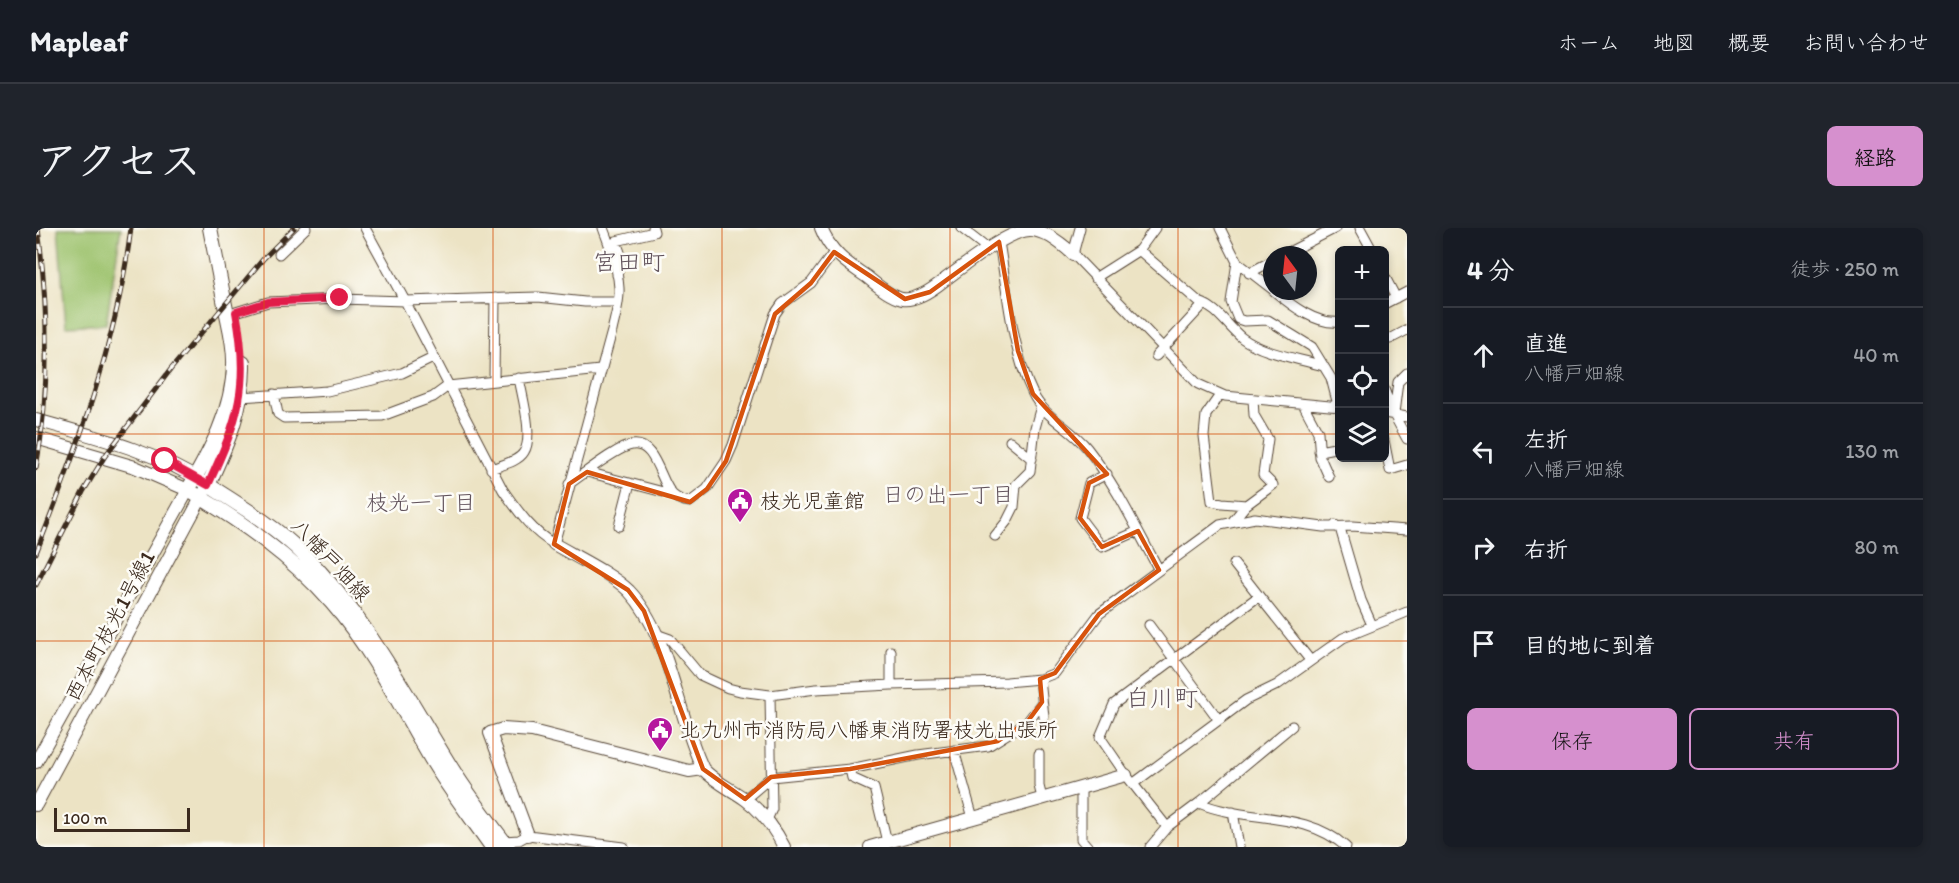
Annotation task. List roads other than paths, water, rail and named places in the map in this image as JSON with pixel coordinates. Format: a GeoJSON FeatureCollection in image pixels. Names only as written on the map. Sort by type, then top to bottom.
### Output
{"type":"FeatureCollection","features":[{"type":"Feature","properties":{"kind":"main road"},"geometry":{"type":"LineString","coordinates":[[202,481],[230,398],[234,366],[233,343],[210,228]]}},
{"type":"Feature","properties":{"kind":"main road"},"geometry":{"type":"LineString","coordinates":[[188,490],[202,481],[232,429],[240,397],[243,354],[218,228]]}},
{"type":"Feature","properties":{"kind":"main road","name":"八幡戸畑線"},"geometry":{"type":"LineString","coordinates":[[202,481],[255,516],[290,543],[341,598],[373,640],[501,845]]}},
{"type":"Feature","properties":{"kind":"main road","name":"八幡戸畑線"},"geometry":{"type":"LineString","coordinates":[[188,490],[259,536],[308,578],[334,605],[371,656],[431,759],[501,845]]}},
{"type":"Feature","properties":{"kind":"street"},"geometry":{"type":"LineString","coordinates":[[279,254],[306,228]]}},
{"type":"Feature","properties":{"kind":"street"},"geometry":{"type":"LineString","coordinates":[[366,228],[503,490],[541,537],[628,590],[644,611],[656,633],[703,769],[712,778],[745,799],[767,820],[784,847]]}},
{"type":"Feature","properties":{"kind":"street"},"geometry":{"type":"LineString","coordinates":[[554,544],[618,302],[620,289],[603,228]]}},
{"type":"Feature","properties":{"kind":"street"},"geometry":{"type":"LineString","coordinates":[[617,276],[622,258],[616,241],[654,232],[653,228]]}},
{"type":"Feature","properties":{"kind":"street"},"geometry":{"type":"LineString","coordinates":[[821,228],[825,239],[842,261],[894,296],[904,299],[930,292],[1015,233],[1030,230],[1042,233],[1062,244],[1073,254],[1198,384],[1220,395],[1335,406]]}},
{"type":"Feature","properties":{"kind":"street"},"geometry":{"type":"LineString","coordinates":[[962,228],[994,246],[1018,351],[1033,394],[1052,418],[1076,431],[1107,474],[1159,570]]}},
{"type":"Feature","properties":{"kind":"street"},"geometry":{"type":"LineString","coordinates":[[1073,254],[1080,228]]}},
{"type":"Feature","properties":{"kind":"street"},"geometry":{"type":"LineString","coordinates":[[1095,278],[1139,250],[1155,228]]}},
{"type":"Feature","properties":{"kind":"street"},"geometry":{"type":"LineString","coordinates":[[1220,228],[1237,262],[1263,283]]}},
{"type":"Feature","properties":{"kind":"street"},"geometry":{"type":"LineString","coordinates":[[1301,246],[1336,228]]}},
{"type":"Feature","properties":{"kind":"street"},"geometry":{"type":"LineString","coordinates":[[1360,228],[1370,246]]}},
{"type":"Feature","properties":{"kind":"street"},"geometry":{"type":"LineString","coordinates":[[1139,250],[1199,302],[1209,305],[1243,338],[1262,348],[1323,366]]}},
{"type":"Feature","properties":{"kind":"street"},"geometry":{"type":"LineString","coordinates":[[587,472],[671,494],[680,500],[690,502],[707,489],[726,461],[733,445],[775,314],[782,304],[811,283],[834,252]]}},
{"type":"Feature","properties":{"kind":"street"},"geometry":{"type":"LineString","coordinates":[[1237,262],[1231,302],[1238,319],[1268,320],[1312,347],[1331,378],[1335,393]]}},
{"type":"Feature","properties":{"kind":"street"},"geometry":{"type":"LineString","coordinates":[[1249,273],[1263,266]]}},
{"type":"Feature","properties":{"kind":"street"},"geometry":{"type":"LineString","coordinates":[[1389,285],[1396,298]]}},
{"type":"Feature","properties":{"kind":"street"},"geometry":{"type":"LineString","coordinates":[[1389,302],[1407,292]]}},
{"type":"Feature","properties":{"kind":"street"},"geometry":{"type":"LineString","coordinates":[[236,312],[268,302],[340,298],[405,301],[538,297],[585,302],[618,302]]}},
{"type":"Feature","properties":{"kind":"street"},"geometry":{"type":"LineString","coordinates":[[494,380],[495,298]]}},
{"type":"Feature","properties":{"kind":"street"},"geometry":{"type":"LineString","coordinates":[[1286,300],[1327,323],[1335,322]]}},
{"type":"Feature","properties":{"kind":"street"},"geometry":{"type":"LineString","coordinates":[[1156,356],[1204,304]]}},
{"type":"Feature","properties":{"kind":"street"},"geometry":{"type":"LineString","coordinates":[[1390,339],[1407,330]]}},
{"type":"Feature","properties":{"kind":"street"},"geometry":{"type":"LineString","coordinates":[[240,397],[327,391],[402,373],[433,358]]}},
{"type":"Feature","properties":{"kind":"street"},"geometry":{"type":"LineString","coordinates":[[274,394],[278,414],[284,418],[382,416],[433,398],[448,386],[600,370]]}},
{"type":"Feature","properties":{"kind":"street"},"geometry":{"type":"LineString","coordinates":[[1389,414],[1398,382],[1405,377]]}},
{"type":"Feature","properties":{"kind":"street"},"geometry":{"type":"LineString","coordinates":[[491,469],[514,460],[524,452],[528,435],[519,378]]}},
{"type":"Feature","properties":{"kind":"street"},"geometry":{"type":"LineString","coordinates":[[1220,395],[1206,415],[1204,436],[1212,501],[1246,505]]}},
{"type":"Feature","properties":{"kind":"street"},"geometry":{"type":"LineString","coordinates":[[1232,522],[1246,505],[1273,485],[1263,475],[1268,439],[1254,415],[1253,399]]}},
{"type":"Feature","properties":{"kind":"street"},"geometry":{"type":"LineString","coordinates":[[1303,404],[1318,432],[1320,457],[1329,477]]}},
{"type":"Feature","properties":{"kind":"street"},"geometry":{"type":"LineString","coordinates":[[995,536],[1014,507],[1016,485],[1030,471],[1035,428],[1041,405]]}},
{"type":"Feature","properties":{"kind":"street"},"geometry":{"type":"LineString","coordinates":[[1389,414],[1407,417]]}},
{"type":"Feature","properties":{"kind":"street"},"geometry":{"type":"LineString","coordinates":[[1389,414],[1407,439]]}},
{"type":"Feature","properties":{"kind":"street","name":"八幡戸畑線"},"geometry":{"type":"LineString","coordinates":[[36,420],[127,446],[165,461],[202,481]]}},
{"type":"Feature","properties":{"kind":"street","name":"八幡戸畑線"},"geometry":{"type":"LineString","coordinates":[[36,438],[135,467],[188,490]]}},
{"type":"Feature","properties":{"kind":"street"},"geometry":{"type":"LineString","coordinates":[[1010,441],[1032,459]]}},
{"type":"Feature","properties":{"kind":"street"},"geometry":{"type":"LineString","coordinates":[[569,484],[621,449],[631,445],[641,445],[648,450],[671,494]]}},
{"type":"Feature","properties":{"kind":"street"},"geometry":{"type":"LineString","coordinates":[[1319,451],[1335,448]]}},
{"type":"Feature","properties":{"kind":"street"},"geometry":{"type":"LineString","coordinates":[[1388,462],[1390,470],[1407,465]]}},
{"type":"Feature","properties":{"kind":"street"},"geometry":{"type":"LineString","coordinates":[[1107,474],[1089,483],[1080,518],[1102,547],[1138,531]]}},
{"type":"Feature","properties":{"kind":"street","name":"西本町枝光1号線1"},"geometry":{"type":"LineString","coordinates":[[36,805],[202,498],[202,481]]}},
{"type":"Feature","properties":{"kind":"street"},"geometry":{"type":"LineString","coordinates":[[619,526],[630,483]]}},
{"type":"Feature","properties":{"kind":"street","name":"西本町枝光1号線1"},"geometry":{"type":"LineString","coordinates":[[36,762],[188,490]]}},
{"type":"Feature","properties":{"kind":"street"},"geometry":{"type":"LineString","coordinates":[[656,633],[670,639],[700,675],[728,688],[770,695],[816,689],[1040,679],[1055,673],[1100,614],[1220,525],[1255,518],[1300,525],[1407,530]]}},
{"type":"Feature","properties":{"kind":"street"},"geometry":{"type":"LineString","coordinates":[[1327,521],[1340,528],[1361,600],[1372,625]]}},
{"type":"Feature","properties":{"kind":"street"},"geometry":{"type":"LineString","coordinates":[[1234,564],[1310,660]]}},
{"type":"Feature","properties":{"kind":"street"},"geometry":{"type":"LineString","coordinates":[[1167,828],[1100,737],[1114,704],[1259,596]]}},
{"type":"Feature","properties":{"kind":"street"},"geometry":{"type":"LineString","coordinates":[[850,769],[852,778],[874,788],[879,845],[1042,798],[1130,779],[1246,700],[1277,685],[1343,638],[1407,612]]}},
{"type":"Feature","properties":{"kind":"street"},"geometry":{"type":"LineString","coordinates":[[1149,625],[1219,720]]}},
{"type":"Feature","properties":{"kind":"street"},"geometry":{"type":"LineString","coordinates":[[891,651],[891,685]]}},
{"type":"Feature","properties":{"kind":"street"},"geometry":{"type":"LineString","coordinates":[[1040,679],[1044,717]]}},
{"type":"Feature","properties":{"kind":"street"},"geometry":{"type":"LineString","coordinates":[[767,820],[772,809],[770,695]]}},
{"type":"Feature","properties":{"kind":"street"},"geometry":{"type":"LineString","coordinates":[[745,799],[771,777],[850,769],[988,746],[1028,721],[1042,702]]}},
{"type":"Feature","properties":{"kind":"street"},"geometry":{"type":"LineString","coordinates":[[1150,847],[1167,828],[1292,726]]}},
{"type":"Feature","properties":{"kind":"street"},"geometry":{"type":"LineString","coordinates":[[528,835],[489,733],[503,729],[532,731],[689,771],[703,769]]}},
{"type":"Feature","properties":{"kind":"street"},"geometry":{"type":"LineString","coordinates":[[954,750],[973,818]]}},
{"type":"Feature","properties":{"kind":"street"},"geometry":{"type":"LineString","coordinates":[[1039,754],[1039,786],[1042,798]]}},
{"type":"Feature","properties":{"kind":"street"},"geometry":{"type":"LineString","coordinates":[[1081,788],[1081,839],[1088,847]]}},
{"type":"Feature","properties":{"kind":"street"},"geometry":{"type":"LineString","coordinates":[[1199,802],[1215,809],[1293,820],[1313,826],[1336,838],[1346,847]]}},
{"type":"Feature","properties":{"kind":"street"},"geometry":{"type":"LineString","coordinates":[[1233,812],[1239,847]]}},
{"type":"Feature","properties":{"kind":"street"},"geometry":{"type":"LineString","coordinates":[[501,845],[528,835],[624,847]]}},
{"type":"Feature","properties":{"kind":"railway"},"geometry":{"type":"LineString","coordinates":[[36,468],[46,378],[46,318],[38,228]]}},
{"type":"Feature","properties":{"kind":"railway"},"geometry":{"type":"LineString","coordinates":[[36,553],[67,474],[106,353],[125,270],[131,228]]}},
{"type":"Feature","properties":{"kind":"railway"},"geometry":{"type":"LineString","coordinates":[[36,585],[83,492],[105,456],[171,369],[264,258],[294,228]]}},
{"type":"Feature","properties":{"kind":"place","name":"枝光児童館"},"geometry":{"type":"Point","coordinates":[740,524]}},
{"type":"Feature","properties":{"kind":"place","name":"北九州市消防局八幡東消防署枝光出張所"},"geometry":{"type":"Point","coordinates":[660,753]}},
{"type":"Feature","properties":{"kind":"district","name":"宮田町"},"geometry":{"type":"Point","coordinates":[629,262]}},
{"type":"Feature","properties":{"kind":"district","name":"日の出一丁目"},"geometry":{"type":"Point","coordinates":[948,494]}},
{"type":"Feature","properties":{"kind":"district","name":"枝光一丁目"},"geometry":{"type":"Point","coordinates":[421,502]}},
{"type":"Feature","properties":{"kind":"district","name":"白川町"},"geometry":{"type":"Point","coordinates":[1162,698]}}]}
